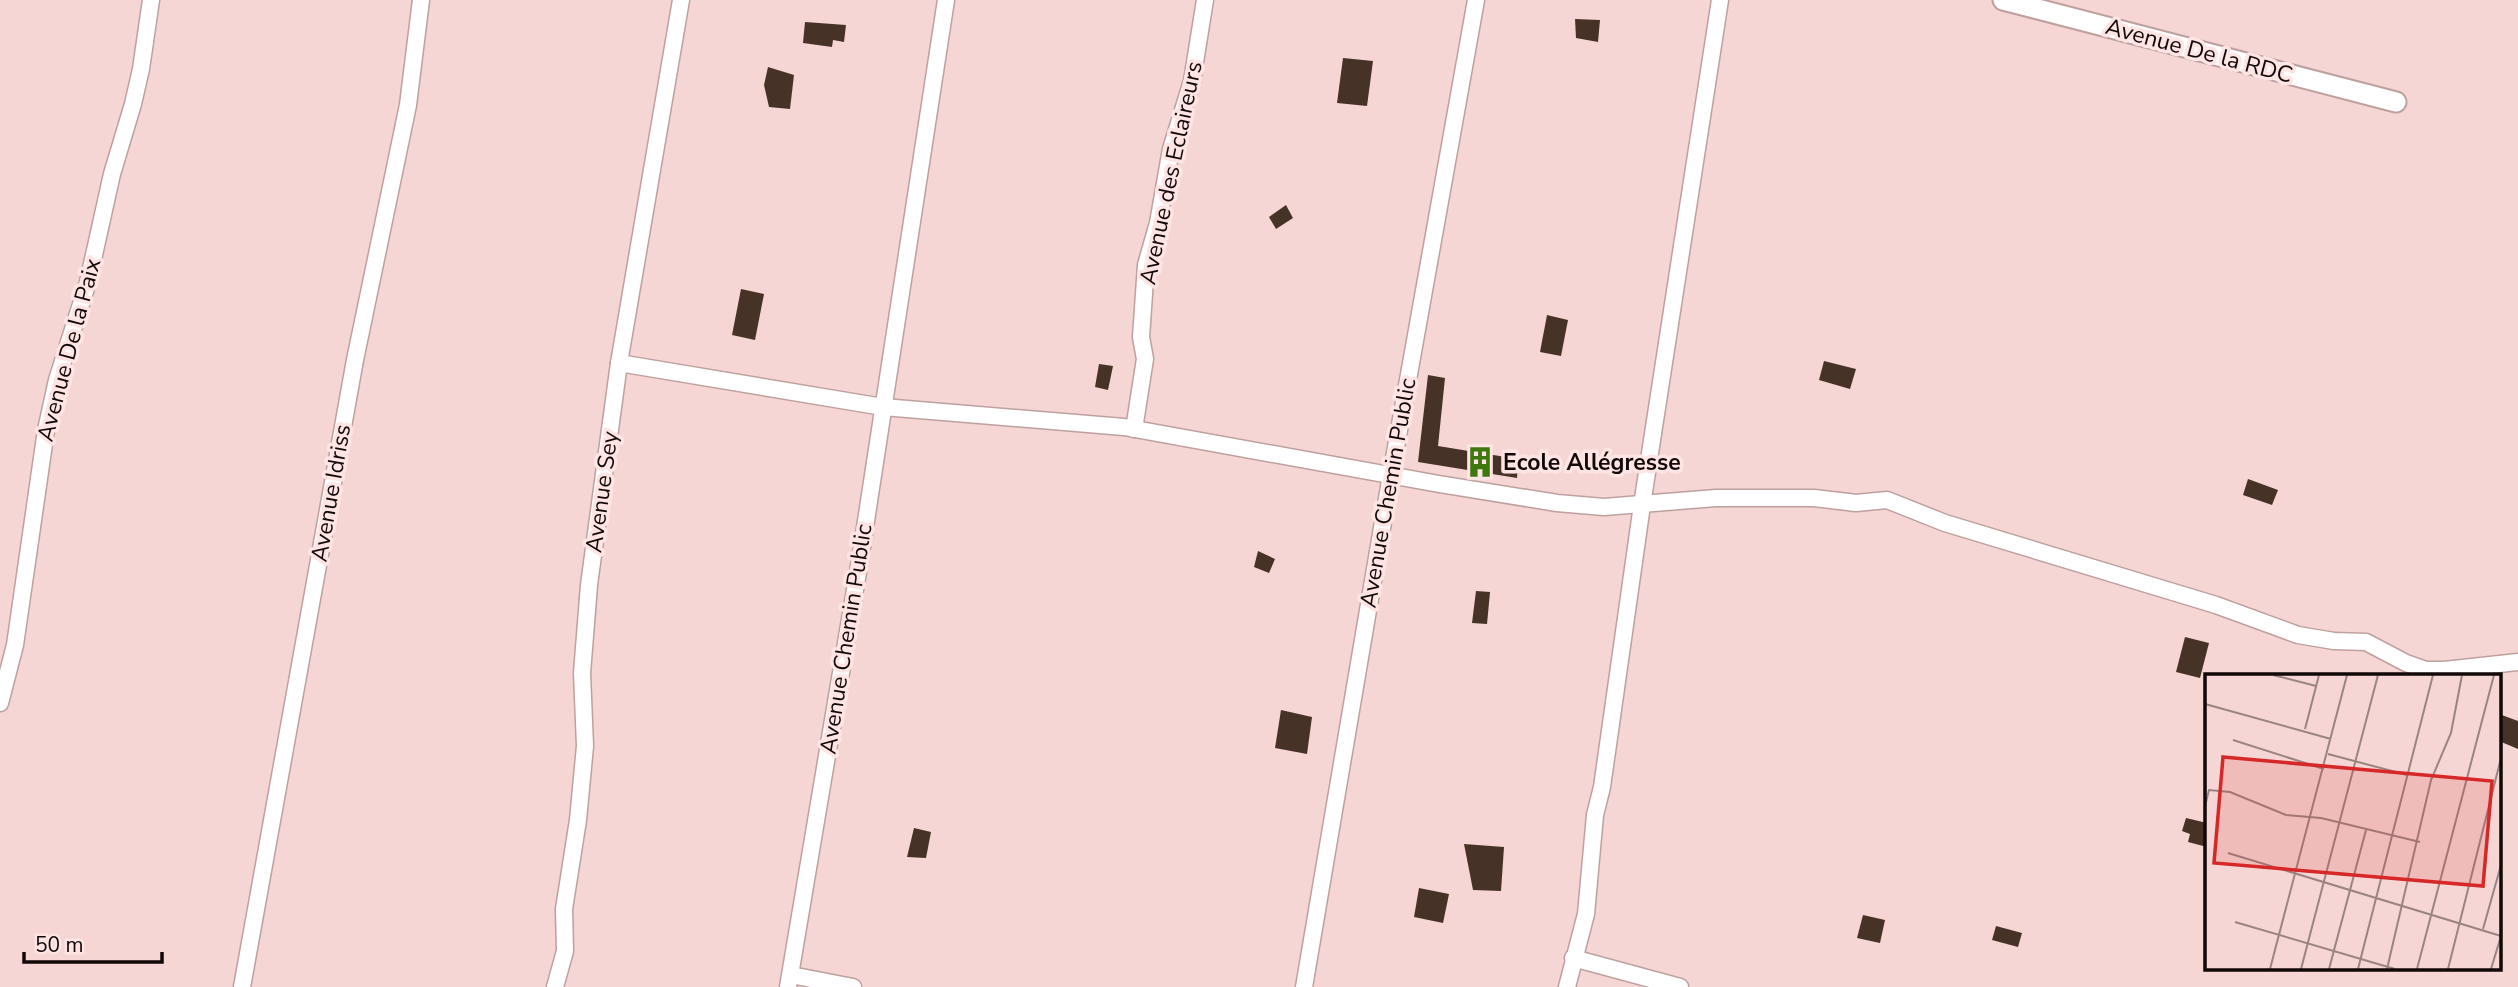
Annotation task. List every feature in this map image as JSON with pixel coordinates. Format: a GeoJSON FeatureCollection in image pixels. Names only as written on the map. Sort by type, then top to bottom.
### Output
{"type":"FeatureCollection","features":[{"type":"Feature","properties":{"kind":"street","name":"Avenue De la Paix"},"geometry":{"type":"LineString","coordinates":[[0,703],[15,645],[51,405],[88,282],[112,174],[133,104],[151,0]]}},
{"type":"Feature","properties":{"kind":"street","name":"Avenue Idriss"},"geometry":{"type":"LineString","coordinates":[[242,987],[355,360],[408,105],[421,0]]}},
{"type":"Feature","properties":{"kind":"street","name":"Avenue Sey"},"geometry":{"type":"LineString","coordinates":[[555,987],[565,951],[564,909],[578,820],[585,746],[582,673],[589,585],[619,363],[681,0]]}},
{"type":"Feature","properties":{"kind":"street","name":"Avenue Chemin Public"},"geometry":{"type":"LineString","coordinates":[[790,981],[946,0]]}},
{"type":"Feature","properties":{"kind":"street","name":"Avenue des Eclaireurs"},"geometry":{"type":"LineString","coordinates":[[1134,429],[1145,359],[1141,337],[1146,265],[1158,223],[1171,149],[1192,81],[1205,0]]}},
{"type":"Feature","properties":{"kind":"street","name":"Avenue Chemin Public"},"geometry":{"type":"LineString","coordinates":[[1304,987],[1391,475],[1476,0]]}},
{"type":"Feature","properties":{"kind":"street"},"geometry":{"type":"LineString","coordinates":[[1567,987],[1586,914],[1595,815],[1602,788],[1642,505],[1720,0]]}},
{"type":"Feature","properties":{"kind":"street","name":"Avenue De la RDC"},"geometry":{"type":"LineString","coordinates":[[2003,0],[2396,102]]}},
{"type":"Feature","properties":{"kind":"street"},"geometry":{"type":"LineString","coordinates":[[619,363],[883,408],[1134,429],[1557,503],[1604,507],[1716,498],[1814,498],[1856,503],[1887,500],[1945,523],[2216,605],[2298,635],[2334,642],[2366,642],[2406,663],[2426,670],[2518,662]]}},
{"type":"Feature","properties":{"kind":"street"},"geometry":{"type":"LineString","coordinates":[[1573,958],[1680,987]]}},
{"type":"Feature","properties":{"kind":"street"},"geometry":{"type":"LineString","coordinates":[[790,981],[853,987]]}},
{"type":"Feature","properties":{"kind":"building"},"geometry":{"type":"Polygon","coordinates":[[[1575,19],[1600,20],[1598,42],[1576,38],[1575,19]]]}},
{"type":"Feature","properties":{"kind":"building"},"geometry":{"type":"Polygon","coordinates":[[[805,22],[846,25],[844,42],[833,40],[832,47],[803,43],[805,22]]]}},
{"type":"Feature","properties":{"kind":"building"},"geometry":{"type":"Polygon","coordinates":[[[1343,58],[1373,61],[1367,106],[1337,103],[1343,58]]]}},
{"type":"Feature","properties":{"kind":"building"},"geometry":{"type":"Polygon","coordinates":[[[768,67],[794,75],[790,109],[769,107],[764,85],[768,67]]]}},
{"type":"Feature","properties":{"kind":"building"},"geometry":{"type":"Polygon","coordinates":[[[1286,205],[1293,218],[1276,229],[1269,217],[1286,205]]]}},
{"type":"Feature","properties":{"kind":"building"},"geometry":{"type":"Polygon","coordinates":[[[741,289],[764,294],[755,340],[732,335],[741,289]]]}},
{"type":"Feature","properties":{"kind":"building"},"geometry":{"type":"Polygon","coordinates":[[[1547,315],[1568,320],[1561,356],[1540,352],[1547,315]]]}},
{"type":"Feature","properties":{"kind":"building"},"geometry":{"type":"Polygon","coordinates":[[[1824,361],[1856,369],[1850,389],[1819,380],[1824,361]]]}},
{"type":"Feature","properties":{"kind":"building"},"geometry":{"type":"Polygon","coordinates":[[[1099,364],[1113,366],[1108,390],[1095,387],[1099,364]]]}},
{"type":"Feature","properties":{"kind":"building"},"geometry":{"type":"Polygon","coordinates":[[[1428,375],[1445,378],[1438,446],[1518,459],[1517,478],[1418,462],[1428,375]]]}},
{"type":"Feature","properties":{"kind":"building"},"geometry":{"type":"Polygon","coordinates":[[[2248,479],[2278,490],[2272,505],[2243,495],[2248,479]]]}},
{"type":"Feature","properties":{"kind":"building"},"geometry":{"type":"Polygon","coordinates":[[[1258,551],[1275,559],[1269,573],[1254,567],[1258,551]]]}},
{"type":"Feature","properties":{"kind":"building"},"geometry":{"type":"Polygon","coordinates":[[[1476,591],[1490,592],[1487,624],[1472,623],[1476,591]]]}},
{"type":"Feature","properties":{"kind":"building"},"geometry":{"type":"Polygon","coordinates":[[[2185,637],[2209,643],[2200,678],[2176,672],[2185,637]]]}},
{"type":"Feature","properties":{"kind":"building"},"geometry":{"type":"Polygon","coordinates":[[[1281,710],[1312,717],[1307,754],[1275,748],[1281,710]]]}},
{"type":"Feature","properties":{"kind":"building"},"geometry":{"type":"Polygon","coordinates":[[[2500,714],[2518,721],[2518,749],[2500,741],[2500,714]]]}},
{"type":"Feature","properties":{"kind":"building"},"geometry":{"type":"Polygon","coordinates":[[[2186,818],[2205,823],[2205,846],[2188,842],[2190,834],[2182,831],[2186,818]]]}},
{"type":"Feature","properties":{"kind":"building"},"geometry":{"type":"Polygon","coordinates":[[[914,828],[931,832],[926,858],[907,857],[914,828]]]}},
{"type":"Feature","properties":{"kind":"building"},"geometry":{"type":"Polygon","coordinates":[[[1464,844],[1504,847],[1501,891],[1473,890],[1464,844]]]}},
{"type":"Feature","properties":{"kind":"building"},"geometry":{"type":"Polygon","coordinates":[[[1419,888],[1449,894],[1443,923],[1414,917],[1419,888]]]}},
{"type":"Feature","properties":{"kind":"building"},"geometry":{"type":"Polygon","coordinates":[[[1863,915],[1885,920],[1880,943],[1857,938],[1863,915]]]}},
{"type":"Feature","properties":{"kind":"building"},"geometry":{"type":"Polygon","coordinates":[[[1996,926],[2022,933],[2018,947],[1992,940],[1996,926]]]}},
{"type":"Feature","properties":{"kind":"place","name":"Ecole Allégresse"},"geometry":{"type":"Point","coordinates":[1480,462]}}]}
